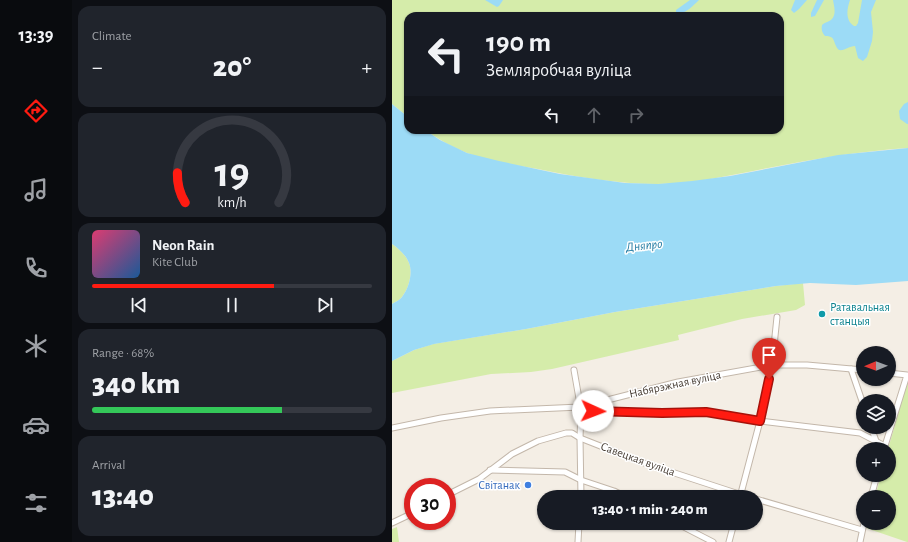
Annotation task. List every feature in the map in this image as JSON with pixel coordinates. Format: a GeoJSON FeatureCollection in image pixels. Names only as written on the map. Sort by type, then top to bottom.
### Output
{"type":"FeatureCollection","features":[{"type":"Feature","properties":{"kind":"street"},"geometry":{"type":"LineString","coordinates":[[743,490],[772,365],[776,317]]}},
{"type":"Feature","properties":{"kind":"street","name":"Набярэжная вуліца"},"geometry":{"type":"LineString","coordinates":[[392,428],[441,418],[490,411],[580,409],[678,382],[772,365],[807,365],[856,369]]}},
{"type":"Feature","properties":{"kind":"street"},"geometry":{"type":"LineString","coordinates":[[851,369],[860,394]]}},
{"type":"Feature","properties":{"kind":"street"},"geometry":{"type":"LineString","coordinates":[[574,370],[580,409],[581,490]]}},
{"type":"Feature","properties":{"kind":"street"},"geometry":{"type":"LineString","coordinates":[[887,442],[907,375],[896,374]]}},
{"type":"Feature","properties":{"kind":"street"},"geometry":{"type":"LineString","coordinates":[[580,409],[662,413],[706,412],[760,421],[860,433],[876,441]]}},
{"type":"Feature","properties":{"kind":"street","name":"Савецкая вуліца"},"geometry":{"type":"LineString","coordinates":[[456,490],[479,479],[512,454],[538,441],[566,433],[572,433],[580,438],[641,462],[723,490]]}},
{"type":"Feature","properties":{"kind":"street"},"geometry":{"type":"LineString","coordinates":[[874,434],[876,441]]}},
{"type":"Feature","properties":{"kind":"street"},"geometry":{"type":"LineString","coordinates":[[490,470],[564,472],[581,480],[611,490]]}},
{"type":"Feature","properties":{"kind":"street"},"geometry":{"type":"LineString","coordinates":[[763,501],[856,528]]}},
{"type":"Feature","properties":{"kind":"street"},"geometry":{"type":"LineString","coordinates":[[392,523],[404,517]]}},
{"type":"Feature","properties":{"kind":"street"},"geometry":{"type":"LineString","coordinates":[[578,542],[579,530]]}},
{"type":"Feature","properties":{"kind":"street"},"geometry":{"type":"LineString","coordinates":[[690,530],[713,542]]}},
{"type":"Feature","properties":{"kind":"street"},"geometry":{"type":"LineString","coordinates":[[729,542],[732,530]]}},
{"type":"Feature","properties":{"kind":"street"},"geometry":{"type":"LineString","coordinates":[[860,542],[862,530]]}},
{"type":"Feature","properties":{"kind":"green space"},"geometry":{"type":"Polygon","coordinates":[[[392,0],[908,0],[908,148],[838,156],[699,181],[657,184],[597,180],[511,164],[467,153],[431,134],[784,134],[784,12],[404,12],[404,114],[392,104],[392,0]]]}},
{"type":"Feature","properties":{"kind":"green space"},"geometry":{"type":"Polygon","coordinates":[[[392,244],[406,257],[411,271],[410,280],[404,293],[400,299],[392,304],[392,244]]]}},
{"type":"Feature","properties":{"kind":"green space"},"geometry":{"type":"Polygon","coordinates":[[[803,283],[805,305],[796,310],[742,319],[678,335],[679,340],[552,369],[531,372],[491,374],[392,393],[392,361],[414,350],[433,344],[526,329],[615,312],[803,283]]]}},
{"type":"Feature","properties":{"kind":"green space"},"geometry":{"type":"Polygon","coordinates":[[[908,380],[908,542],[872,530],[896,530],[896,490],[877,490],[879,482],[896,482],[896,442],[890,442],[892,434],[896,434],[896,421],[908,380]]]}},
{"type":"Feature","properties":{"kind":"green space"},"geometry":{"type":"Polygon","coordinates":[[[397,527],[399,542],[392,542],[392,529],[397,527]]]}},
{"type":"Feature","properties":{"kind":"water"},"geometry":{"type":"Polygon","coordinates":[[[485,0],[503,0],[497,7],[485,0]]]}},
{"type":"Feature","properties":{"kind":"water"},"geometry":{"type":"Polygon","coordinates":[[[690,0],[699,0],[685,12],[676,12],[676,10],[690,0]]]}},
{"type":"Feature","properties":{"kind":"water"},"geometry":{"type":"Polygon","coordinates":[[[795,0],[807,0],[794,13],[791,10],[795,0]]]}},
{"type":"Feature","properties":{"kind":"water"},"geometry":{"type":"Polygon","coordinates":[[[817,0],[824,0],[815,16],[811,17],[811,13],[817,0]]]}},
{"type":"Feature","properties":{"kind":"water"},"geometry":{"type":"Polygon","coordinates":[[[833,0],[850,0],[848,18],[851,24],[856,26],[858,23],[862,0],[876,0],[871,12],[873,32],[872,41],[867,57],[863,61],[858,58],[855,46],[839,50],[833,39],[829,36],[825,36],[822,32],[822,25],[831,20],[834,16],[835,10],[833,0]]]}},
{"type":"Feature","properties":{"kind":"water"},"geometry":{"type":"Polygon","coordinates":[[[908,102],[907,124],[900,119],[899,111],[904,104],[908,102]]]}},
{"type":"Feature","properties":{"kind":"water","name":"Дняпро"},"geometry":{"type":"Polygon","coordinates":[[[392,104],[404,114],[404,134],[431,134],[467,153],[560,174],[625,183],[658,184],[692,181],[730,176],[838,155],[908,148],[908,281],[856,285],[810,283],[776,286],[615,312],[526,329],[434,344],[414,350],[392,361],[392,304],[400,299],[404,293],[410,280],[411,271],[406,257],[392,244],[392,104]]]}},
{"type":"Feature","properties":{"kind":"place","name":"Ратавальная станцыя"},"geometry":{"type":"Point","coordinates":[822,314]}},
{"type":"Feature","properties":{"kind":"place","name":"Світанак"},"geometry":{"type":"Point","coordinates":[528,485]}},
{"type":"Feature","properties":{"kind":"route"},"geometry":{"type":"LineString","coordinates":[[593,411],[662,413],[706,412],[760,421],[769,379]]}}]}
